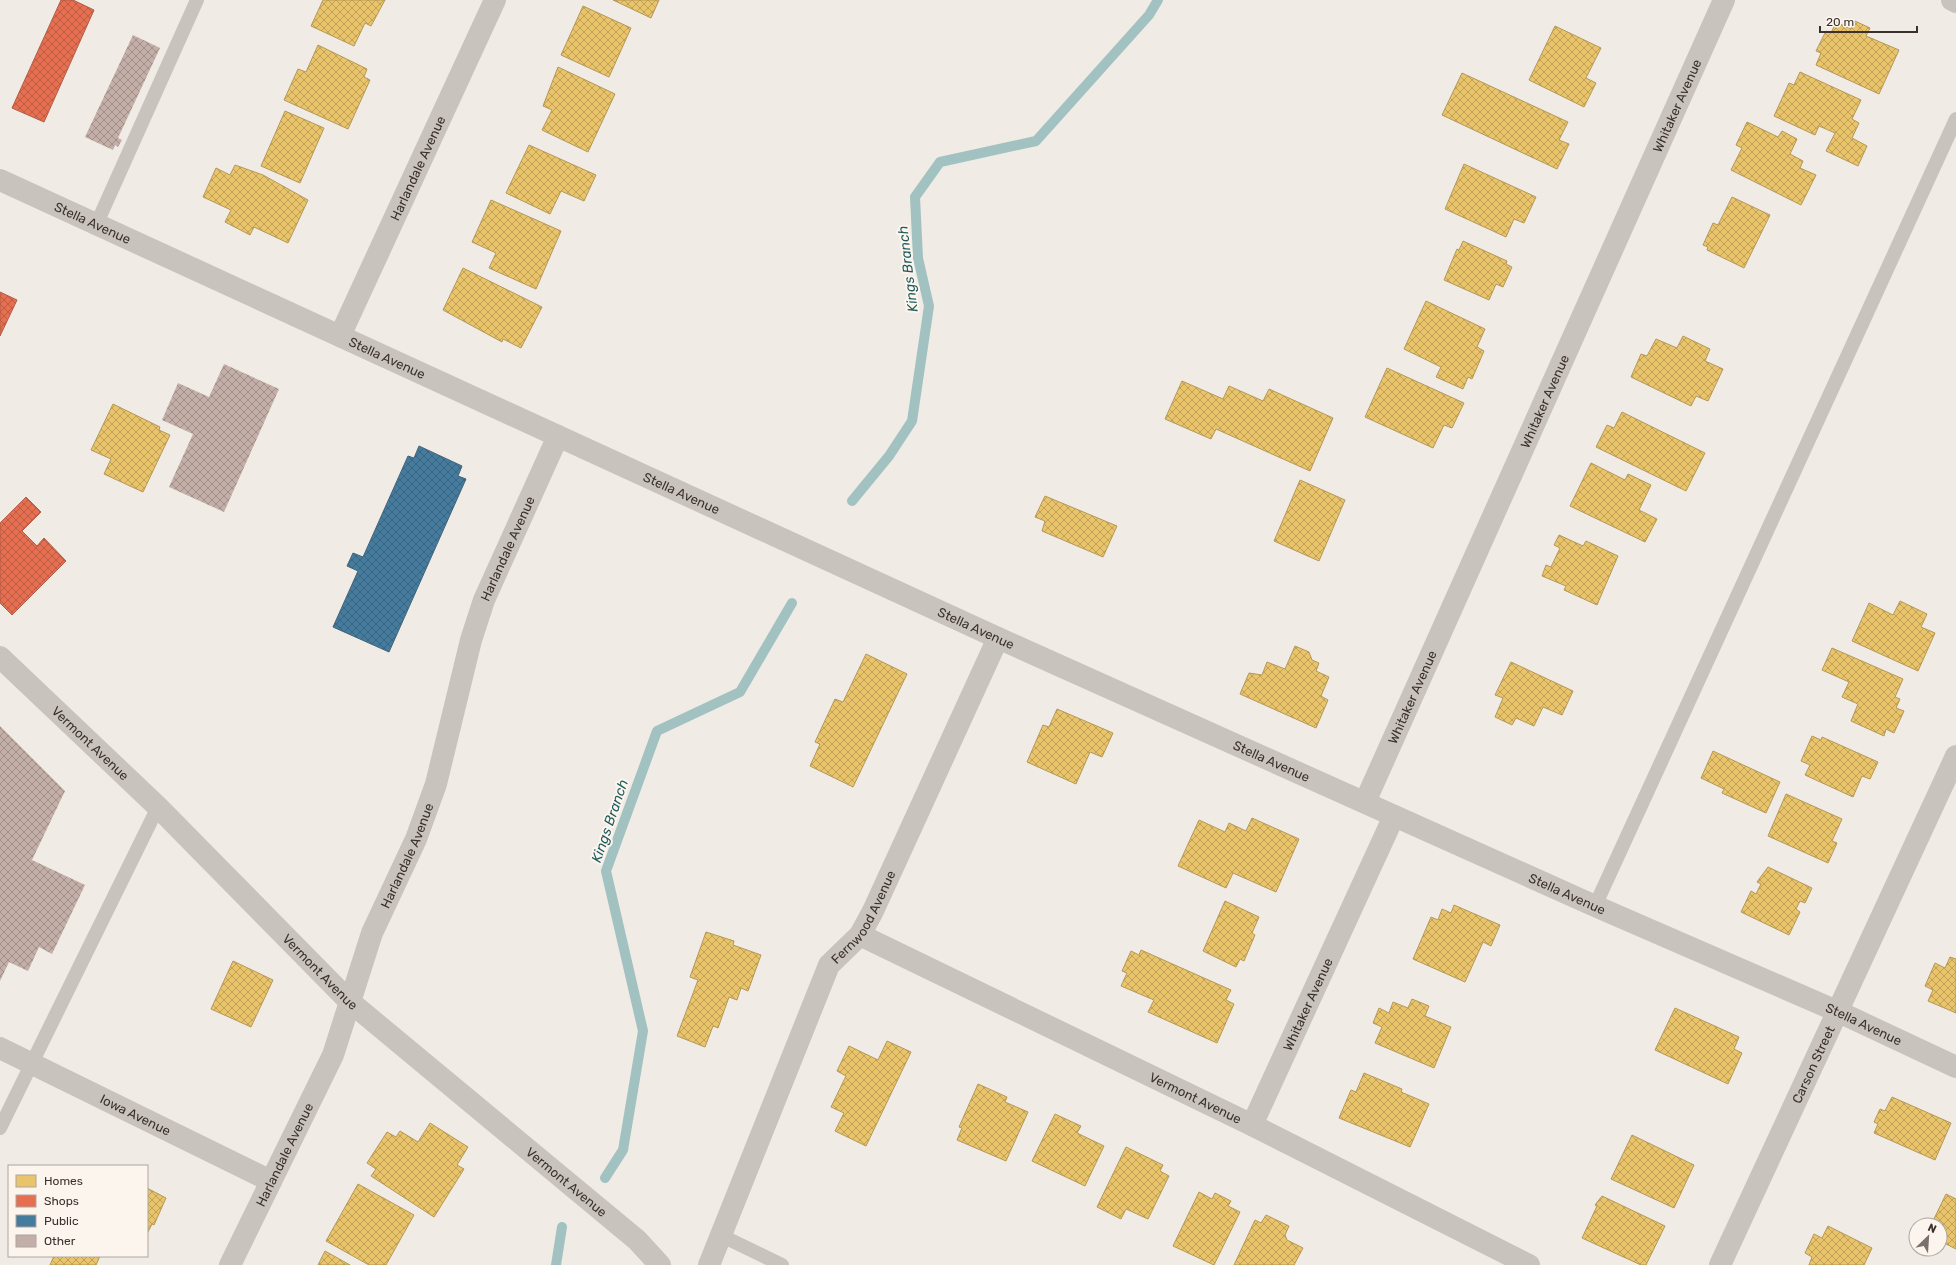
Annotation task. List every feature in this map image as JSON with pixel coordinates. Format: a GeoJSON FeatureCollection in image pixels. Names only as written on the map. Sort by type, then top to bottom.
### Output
{"type":"FeatureCollection","features":[{"type":"Feature","properties":{"kind":"street","name":"Harlandale Avenue"},"geometry":{"type":"LineString","coordinates":[[340,336],[495,0]]}},
{"type":"Feature","properties":{"kind":"street","name":"Whitaker Avenue"},"geometry":{"type":"LineString","coordinates":[[1365,802],[1724,0]]}},
{"type":"Feature","properties":{"kind":"street"},"geometry":{"type":"LineString","coordinates":[[1952,0],[1956,2]]}},
{"type":"Feature","properties":{"kind":"street","name":"Stella Avenue"},"geometry":{"type":"LineString","coordinates":[[0,180],[998,638],[1595,906],[1839,1012],[1956,1067]]}},
{"type":"Feature","properties":{"kind":"street","name":"Harlandale Avenue"},"geometry":{"type":"LineString","coordinates":[[230,1265],[333,1055],[349,1001],[372,933],[416,839],[436,784],[471,640],[484,600],[558,436]]}},
{"type":"Feature","properties":{"kind":"street","name":"Fernwood Avenue"},"geometry":{"type":"LineString","coordinates":[[709,1265],[829,965],[860,935],[874,910],[998,638]]}},
{"type":"Feature","properties":{"kind":"street","name":"Vermont Avenue"},"geometry":{"type":"LineString","coordinates":[[0,657],[158,808],[349,1001],[637,1240],[660,1265]]}},
{"type":"Feature","properties":{"kind":"street","name":"Carson Street"},"geometry":{"type":"LineString","coordinates":[[1720,1265],[1839,1012],[1956,756]]}},
{"type":"Feature","properties":{"kind":"street","name":"Whitaker Avenue"},"geometry":{"type":"LineString","coordinates":[[1252,1125],[1394,816]]}},
{"type":"Feature","properties":{"kind":"street","name":"Vermont Avenue"},"geometry":{"type":"LineString","coordinates":[[860,935],[1252,1125],[1529,1265]]}},
{"type":"Feature","properties":{"kind":"street","name":"Iowa Avenue"},"geometry":{"type":"LineString","coordinates":[[0,1048],[271,1181]]}},
{"type":"Feature","properties":{"kind":"lane"},"geometry":{"type":"LineString","coordinates":[[96,224],[197,0]]}},
{"type":"Feature","properties":{"kind":"lane"},"geometry":{"type":"LineString","coordinates":[[1595,906],[1956,119]]}},
{"type":"Feature","properties":{"kind":"lane"},"geometry":{"type":"LineString","coordinates":[[0,1128],[158,808]]}},
{"type":"Feature","properties":{"kind":"lane"},"geometry":{"type":"LineString","coordinates":[[720,1235],[782,1265]]}},
{"type":"Feature","properties":{"kind":"building: Homes"},"geometry":{"type":"Polygon","coordinates":[[[323,0],[385,0],[371,26],[365,23],[354,46],[311,26],[323,0]]]}},
{"type":"Feature","properties":{"kind":"building: Homes"},"geometry":{"type":"Polygon","coordinates":[[[613,0],[659,0],[651,18],[613,0]]]}},
{"type":"Feature","properties":{"kind":"building: Homes"},"geometry":{"type":"Polygon","coordinates":[[[583,6],[631,28],[609,77],[561,55],[583,6]]]}},
{"type":"Feature","properties":{"kind":"building: Homes"},"geometry":{"type":"Polygon","coordinates":[[[1855,21],[1870,28],[1866,36],[1899,50],[1879,94],[1816,65],[1821,53],[1816,51],[1826,31],[1831,33],[1836,22],[1851,29],[1855,21]]]}},
{"type":"Feature","properties":{"kind":"building: Homes"},"geometry":{"type":"Polygon","coordinates":[[[1555,26],[1601,48],[1586,78],[1596,83],[1584,107],[1529,80],[1555,26]]]}},
{"type":"Feature","properties":{"kind":"building: Homes"},"geometry":{"type":"Polygon","coordinates":[[[318,45],[367,69],[364,77],[370,80],[348,129],[284,100],[298,69],[306,72],[318,45]]]}},
{"type":"Feature","properties":{"kind":"building: Homes"},"geometry":{"type":"Polygon","coordinates":[[[558,67],[615,94],[588,152],[542,130],[552,110],[543,106],[558,67]]]}},
{"type":"Feature","properties":{"kind":"building: Homes"},"geometry":{"type":"Polygon","coordinates":[[[1800,72],[1861,100],[1852,119],[1859,123],[1852,138],[1867,146],[1858,166],[1826,151],[1835,133],[1819,126],[1815,135],[1774,116],[1789,83],[1794,85],[1800,72]]]}},
{"type":"Feature","properties":{"kind":"building: Homes"},"geometry":{"type":"Polygon","coordinates":[[[1462,73],[1568,122],[1559,140],[1569,144],[1557,169],[1442,115],[1462,73]]]}},
{"type":"Feature","properties":{"kind":"building: Homes"},"geometry":{"type":"Polygon","coordinates":[[[285,111],[324,128],[300,183],[261,166],[285,111]]]}},
{"type":"Feature","properties":{"kind":"building: Homes"},"geometry":{"type":"Polygon","coordinates":[[[1747,122],[1778,137],[1782,131],[1797,139],[1790,154],[1803,161],[1800,168],[1816,175],[1801,205],[1731,170],[1742,148],[1736,145],[1747,122]]]}},
{"type":"Feature","properties":{"kind":"building: Homes"},"geometry":{"type":"Polygon","coordinates":[[[529,145],[596,175],[584,201],[561,191],[550,214],[506,193],[529,145]]]}},
{"type":"Feature","properties":{"kind":"building: Homes"},"geometry":{"type":"Polygon","coordinates":[[[1464,164],[1536,197],[1524,223],[1514,219],[1506,237],[1445,209],[1464,164]]]}},
{"type":"Feature","properties":{"kind":"building: Homes"},"geometry":{"type":"Polygon","coordinates":[[[235,165],[263,175],[308,200],[288,243],[254,227],[250,235],[225,222],[231,210],[203,197],[216,168],[230,175],[235,165]]]}},
{"type":"Feature","properties":{"kind":"building: Homes"},"geometry":{"type":"Polygon","coordinates":[[[1732,197],[1770,215],[1744,268],[1707,250],[1708,247],[1703,245],[1713,223],[1718,225],[1732,197]]]}},
{"type":"Feature","properties":{"kind":"building: Homes"},"geometry":{"type":"Polygon","coordinates":[[[491,200],[561,231],[536,289],[489,268],[496,253],[472,242],[491,200]]]}},
{"type":"Feature","properties":{"kind":"building: Homes"},"geometry":{"type":"Polygon","coordinates":[[[1463,241],[1507,261],[1506,264],[1512,267],[1503,287],[1496,284],[1489,300],[1444,280],[1457,249],[1459,250],[1463,241]]]}},
{"type":"Feature","properties":{"kind":"building: Homes"},"geometry":{"type":"Polygon","coordinates":[[[463,268],[542,307],[521,348],[503,339],[502,342],[443,310],[463,268]]]}},
{"type":"Feature","properties":{"kind":"building: Homes"},"geometry":{"type":"Polygon","coordinates":[[[1426,301],[1485,329],[1477,347],[1484,351],[1472,379],[1468,377],[1463,389],[1436,377],[1441,367],[1404,349],[1426,301]]]}},
{"type":"Feature","properties":{"kind":"building: Homes"},"geometry":{"type":"Polygon","coordinates":[[[1683,336],[1710,349],[1705,361],[1723,369],[1708,401],[1696,396],[1691,406],[1631,377],[1641,354],[1647,356],[1656,339],[1677,348],[1683,336]]]}},
{"type":"Feature","properties":{"kind":"building: Homes"},"geometry":{"type":"Polygon","coordinates":[[[1387,368],[1464,403],[1452,428],[1444,425],[1433,448],[1365,417],[1387,368]]]}},
{"type":"Feature","properties":{"kind":"building: Homes"},"geometry":{"type":"Polygon","coordinates":[[[1182,381],[1223,399],[1229,386],[1263,401],[1269,389],[1333,418],[1310,471],[1216,429],[1211,439],[1165,419],[1182,381]]]}},
{"type":"Feature","properties":{"kind":"building: Homes"},"geometry":{"type":"Polygon","coordinates":[[[113,404],[160,427],[159,430],[170,435],[143,492],[104,474],[111,459],[91,450],[113,404]]]}},
{"type":"Feature","properties":{"kind":"building: Homes"},"geometry":{"type":"Polygon","coordinates":[[[1622,412],[1705,453],[1686,491],[1596,447],[1607,425],[1614,428],[1622,412]]]}},
{"type":"Feature","properties":{"kind":"building: Homes"},"geometry":{"type":"Polygon","coordinates":[[[1591,463],[1625,480],[1628,474],[1651,485],[1639,510],[1657,519],[1645,542],[1570,506],[1591,463]]]}},
{"type":"Feature","properties":{"kind":"building: Homes"},"geometry":{"type":"Polygon","coordinates":[[[1300,480],[1345,500],[1319,561],[1274,541],[1300,480]]]}},
{"type":"Feature","properties":{"kind":"building: Homes"},"geometry":{"type":"Polygon","coordinates":[[[1045,496],[1117,526],[1103,557],[1042,531],[1045,521],[1035,517],[1045,496]]]}},
{"type":"Feature","properties":{"kind":"building: Homes"},"geometry":{"type":"Polygon","coordinates":[[[1559,535],[1583,546],[1586,541],[1618,556],[1597,605],[1564,590],[1566,586],[1542,576],[1546,565],[1551,567],[1560,548],[1554,545],[1559,535]]]}},
{"type":"Feature","properties":{"kind":"building: Homes"},"geometry":{"type":"Polygon","coordinates":[[[1900,601],[1927,614],[1921,627],[1935,633],[1918,671],[1852,641],[1869,603],[1893,615],[1900,601]]]}},
{"type":"Feature","properties":{"kind":"building: Homes"},"geometry":{"type":"Polygon","coordinates":[[[1295,646],[1309,652],[1312,660],[1319,663],[1316,671],[1329,677],[1321,696],[1328,700],[1316,728],[1240,694],[1249,673],[1262,675],[1267,662],[1285,669],[1295,646]]]}},
{"type":"Feature","properties":{"kind":"building: Homes"},"geometry":{"type":"Polygon","coordinates":[[[1832,648],[1903,679],[1895,697],[1900,699],[1896,708],[1904,711],[1894,733],[1886,729],[1884,736],[1851,721],[1858,704],[1842,697],[1849,682],[1822,670],[1832,648]]]}},
{"type":"Feature","properties":{"kind":"building: Homes"},"geometry":{"type":"Polygon","coordinates":[[[866,654],[907,674],[853,787],[810,766],[820,744],[815,742],[835,699],[843,702],[866,654]]]}},
{"type":"Feature","properties":{"kind":"building: Homes"},"geometry":{"type":"Polygon","coordinates":[[[1511,662],[1573,691],[1562,715],[1543,707],[1534,726],[1516,718],[1512,725],[1495,717],[1503,698],[1495,695],[1511,662]]]}},
{"type":"Feature","properties":{"kind":"building: Homes"},"geometry":{"type":"Polygon","coordinates":[[[1057,709],[1113,733],[1102,757],[1090,752],[1076,784],[1027,762],[1043,725],[1049,727],[1057,709]]]}},
{"type":"Feature","properties":{"kind":"building: Homes"},"geometry":{"type":"Polygon","coordinates":[[[1812,736],[1821,740],[1822,737],[1878,762],[1870,779],[1862,776],[1853,797],[1805,775],[1810,765],[1801,761],[1812,736]]]}},
{"type":"Feature","properties":{"kind":"building: Homes"},"geometry":{"type":"Polygon","coordinates":[[[1713,751],[1780,782],[1766,813],[1722,793],[1724,789],[1701,778],[1713,751]]]}},
{"type":"Feature","properties":{"kind":"building: Homes"},"geometry":{"type":"Polygon","coordinates":[[[1786,794],[1842,819],[1832,841],[1837,843],[1828,863],[1768,836],[1786,794]]]}},
{"type":"Feature","properties":{"kind":"building: Homes"},"geometry":{"type":"Polygon","coordinates":[[[1252,818],[1299,839],[1276,892],[1233,873],[1226,888],[1178,866],[1199,820],[1225,832],[1229,823],[1246,831],[1252,818]]]}},
{"type":"Feature","properties":{"kind":"building: Homes"},"geometry":{"type":"Polygon","coordinates":[[[1768,867],[1812,888],[1805,903],[1800,901],[1796,909],[1800,912],[1789,935],[1741,912],[1751,891],[1756,894],[1761,884],[1757,882],[1768,867]]]}},
{"type":"Feature","properties":{"kind":"building: Homes"},"geometry":{"type":"Polygon","coordinates":[[[1225,901],[1259,917],[1252,933],[1255,935],[1244,961],[1240,959],[1236,967],[1203,951],[1225,901]]]}},
{"type":"Feature","properties":{"kind":"building: Homes"},"geometry":{"type":"Polygon","coordinates":[[[1454,905],[1500,925],[1491,946],[1483,942],[1465,982],[1413,959],[1431,917],[1438,920],[1442,909],[1451,913],[1454,905]]]}},
{"type":"Feature","properties":{"kind":"building: Homes"},"geometry":{"type":"Polygon","coordinates":[[[706,932],[734,941],[733,945],[761,955],[748,991],[741,988],[737,1000],[729,997],[718,1028],[713,1026],[705,1047],[677,1036],[698,980],[690,977],[706,932]]]}},
{"type":"Feature","properties":{"kind":"building: Homes"},"geometry":{"type":"Polygon","coordinates":[[[1141,950],[1231,990],[1226,1000],[1234,1004],[1217,1043],[1148,1012],[1154,1000],[1121,986],[1127,973],[1122,971],[1131,951],[1139,955],[1141,950]]]}},
{"type":"Feature","properties":{"kind":"building: Homes"},"geometry":{"type":"Polygon","coordinates":[[[1950,957],[1956,959],[1956,1013],[1928,1001],[1933,990],[1925,986],[1935,963],[1945,968],[1950,957]]]}},
{"type":"Feature","properties":{"kind":"building: Homes"},"geometry":{"type":"Polygon","coordinates":[[[233,961],[273,980],[251,1027],[211,1009],[233,961]]]}},
{"type":"Feature","properties":{"kind":"building: Homes"},"geometry":{"type":"Polygon","coordinates":[[[1412,999],[1429,1006],[1425,1016],[1451,1027],[1434,1068],[1375,1043],[1382,1027],[1373,1023],[1379,1008],[1389,1013],[1393,1002],[1408,1008],[1412,999]]]}},
{"type":"Feature","properties":{"kind":"building: Homes"},"geometry":{"type":"Polygon","coordinates":[[[1675,1008],[1739,1037],[1734,1049],[1742,1053],[1728,1084],[1655,1050],[1675,1008]]]}},
{"type":"Feature","properties":{"kind":"building: Homes"},"geometry":{"type":"Polygon","coordinates":[[[887,1041],[911,1052],[866,1146],[835,1131],[844,1113],[831,1107],[846,1076],[837,1071],[849,1046],[878,1060],[887,1041]]]}},
{"type":"Feature","properties":{"kind":"building: Homes"},"geometry":{"type":"Polygon","coordinates":[[[1364,1073],[1402,1089],[1401,1092],[1429,1104],[1410,1147],[1339,1118],[1351,1090],[1356,1092],[1364,1073]]]}},
{"type":"Feature","properties":{"kind":"building: Homes"},"geometry":{"type":"Polygon","coordinates":[[[978,1084],[1007,1097],[1005,1102],[1028,1112],[1006,1161],[957,1140],[962,1128],[959,1127],[978,1084]]]}},
{"type":"Feature","properties":{"kind":"building: Homes"},"geometry":{"type":"Polygon","coordinates":[[[1892,1097],[1951,1123],[1935,1160],[1874,1133],[1878,1124],[1874,1122],[1880,1109],[1885,1111],[1892,1097]]]}},
{"type":"Feature","properties":{"kind":"building: Homes"},"geometry":{"type":"Polygon","coordinates":[[[1055,1114],[1081,1126],[1077,1133],[1104,1146],[1085,1186],[1032,1161],[1055,1114]]]}},
{"type":"Feature","properties":{"kind":"building: Homes"},"geometry":{"type":"Polygon","coordinates":[[[430,1123],[468,1147],[457,1165],[464,1169],[434,1217],[371,1176],[376,1169],[367,1163],[387,1132],[396,1137],[400,1131],[418,1142],[430,1123]]]}},
{"type":"Feature","properties":{"kind":"building: Homes"},"geometry":{"type":"Polygon","coordinates":[[[1632,1135],[1694,1165],[1674,1208],[1611,1179],[1632,1135]]]}},
{"type":"Feature","properties":{"kind":"building: Homes"},"geometry":{"type":"Polygon","coordinates":[[[1126,1147],[1163,1165],[1160,1171],[1169,1176],[1148,1219],[1126,1209],[1121,1219],[1097,1207],[1126,1147]]]}},
{"type":"Feature","properties":{"kind":"building: Homes"},"geometry":{"type":"Polygon","coordinates":[[[358,1184],[414,1215],[386,1265],[369,1265],[326,1241],[358,1184]]]}},
{"type":"Feature","properties":{"kind":"building: Homes"},"geometry":{"type":"Polygon","coordinates":[[[148,1189],[166,1198],[154,1225],[152,1224],[148,1232],[148,1189]]]}},
{"type":"Feature","properties":{"kind":"building: Homes"},"geometry":{"type":"Polygon","coordinates":[[[1199,1192],[1212,1199],[1215,1193],[1231,1201],[1228,1206],[1240,1212],[1214,1265],[1173,1246],[1199,1192]]]}},
{"type":"Feature","properties":{"kind":"building: Homes"},"geometry":{"type":"Polygon","coordinates":[[[1946,1194],[1956,1199],[1956,1249],[1948,1245],[1948,1217],[1935,1217],[1946,1194]]]}},
{"type":"Feature","properties":{"kind":"building: Homes"},"geometry":{"type":"Polygon","coordinates":[[[1602,1196],[1665,1226],[1646,1265],[1641,1265],[1582,1238],[1597,1206],[1595,1205],[1602,1196]]]}},
{"type":"Feature","properties":{"kind":"building: Homes"},"geometry":{"type":"Polygon","coordinates":[[[1266,1215],[1289,1226],[1285,1235],[1287,1240],[1303,1248],[1294,1265],[1234,1265],[1255,1220],[1261,1223],[1266,1215]]]}},
{"type":"Feature","properties":{"kind":"building: Homes"},"geometry":{"type":"Polygon","coordinates":[[[1828,1226],[1872,1248],[1864,1265],[1809,1265],[1812,1257],[1805,1253],[1814,1234],[1822,1238],[1828,1226]]]}},
{"type":"Feature","properties":{"kind":"building: Homes"},"geometry":{"type":"Polygon","coordinates":[[[325,1251],[350,1265],[318,1265],[325,1251]]]}},
{"type":"Feature","properties":{"kind":"building: Homes"},"geometry":{"type":"Polygon","coordinates":[[[54,1257],[100,1257],[96,1265],[50,1265],[54,1257]]]}},
{"type":"Feature","properties":{"kind":"building: Shops"},"geometry":{"type":"Polygon","coordinates":[[[61,0],[73,0],[94,10],[44,122],[12,108],[61,0]]]}},
{"type":"Feature","properties":{"kind":"building: Shops"},"geometry":{"type":"Polygon","coordinates":[[[0,292],[17,300],[0,336],[0,292]]]}},
{"type":"Feature","properties":{"kind":"building: Shops"},"geometry":{"type":"Polygon","coordinates":[[[26,497],[41,512],[22,531],[37,546],[44,538],[66,561],[12,615],[0,603],[0,523],[26,497]]]}},
{"type":"Feature","properties":{"kind":"building: Public"},"geometry":{"type":"Polygon","coordinates":[[[419,446],[462,466],[458,476],[466,479],[389,652],[333,627],[358,571],[347,566],[353,553],[363,557],[408,456],[414,458],[419,446]]]}},
{"type":"Feature","properties":{"kind":"building: Other"},"geometry":{"type":"Polygon","coordinates":[[[133,35],[160,48],[118,138],[122,140],[118,147],[115,145],[113,150],[85,137],[133,35]]]}},
{"type":"Feature","properties":{"kind":"building: Other"},"geometry":{"type":"Polygon","coordinates":[[[224,364],[279,389],[224,512],[169,487],[193,434],[162,420],[178,383],[209,397],[224,364]]]}},
{"type":"Feature","properties":{"kind":"building: Other"},"geometry":{"type":"Polygon","coordinates":[[[0,726],[65,791],[32,860],[85,885],[52,954],[39,947],[28,971],[9,962],[0,981],[0,726]]]}},
{"type":"Feature","properties":{"kind":"waterway","name":"Kings Branch"},"geometry":{"type":"LineString","coordinates":[[852,501],[889,456],[912,421],[929,306],[918,258],[915,197],[940,162],[1036,141],[1149,15],[1158,0]]}},
{"type":"Feature","properties":{"kind":"waterway","name":"Kings Branch"},"geometry":{"type":"LineString","coordinates":[[605,1178],[623,1150],[643,1031],[606,871],[657,731],[740,692],[792,603]]}},
{"type":"Feature","properties":{"kind":"waterway","name":"Kings Branch"},"geometry":{"type":"LineString","coordinates":[[556,1265],[562,1227]]}}]}
